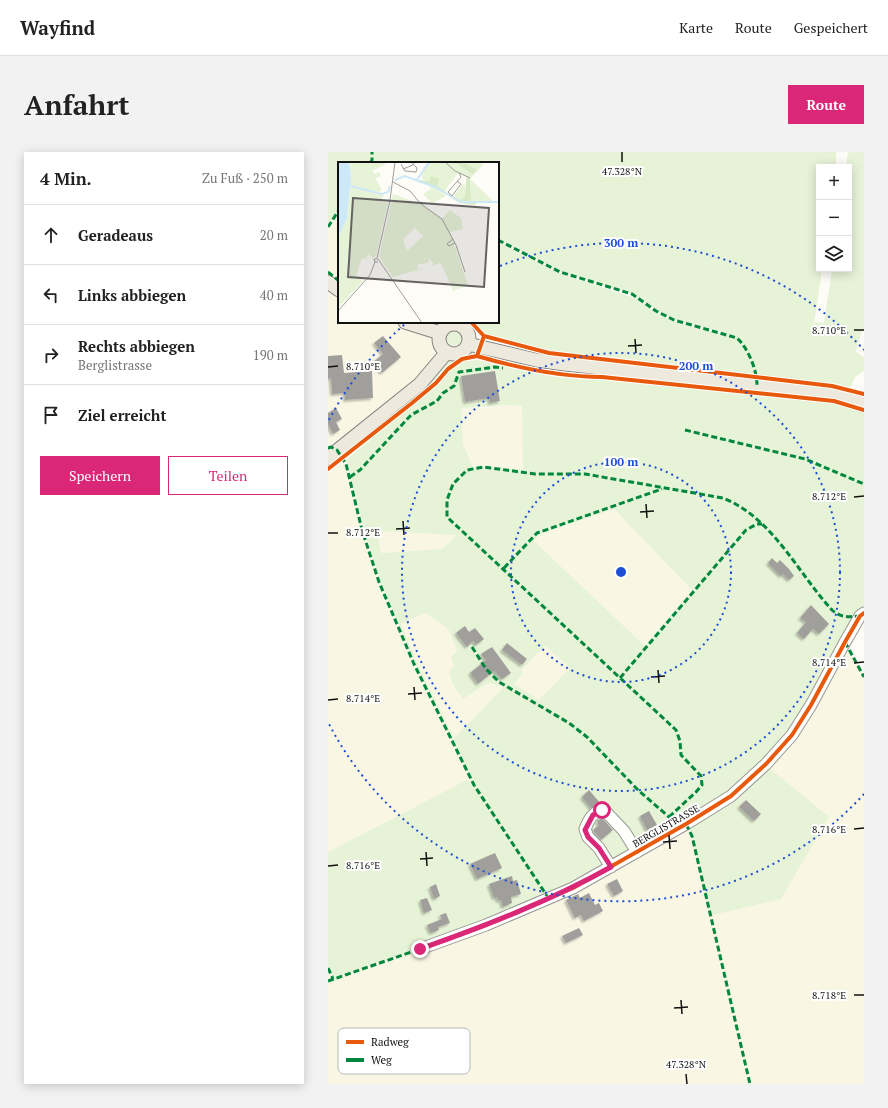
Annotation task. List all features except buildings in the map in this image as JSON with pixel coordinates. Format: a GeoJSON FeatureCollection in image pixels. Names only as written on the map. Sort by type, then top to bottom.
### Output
{"type":"FeatureCollection","features":[{"type":"Feature","properties":{"kind":"main road"},"geometry":{"type":"LineString","coordinates":[[328,282],[338,289]]}},
{"type":"Feature","properties":{"kind":"main road"},"geometry":{"type":"LineString","coordinates":[[412,323],[441,327],[454,324],[465,328],[468,336],[468,344],[459,353],[447,352],[440,346],[441,327]]}},
{"type":"Feature","properties":{"kind":"main road"},"geometry":{"type":"LineString","coordinates":[[468,344],[536,360],[820,392],[864,402]]}},
{"type":"Feature","properties":{"kind":"main road"},"geometry":{"type":"LineString","coordinates":[[328,458],[420,384],[447,352]]}},
{"type":"Feature","properties":{"kind":"street","name":"BERGLISTRASSE"},"geometry":{"type":"LineString","coordinates":[[420,949],[486,926],[542,902],[611,867],[718,805],[766,764],[792,735],[811,705],[860,616],[864,613]]}},
{"type":"Feature","properties":{"kind":"street"},"geometry":{"type":"LineString","coordinates":[[611,867],[599,848],[588,837],[585,830],[593,815],[599,811],[605,811],[614,820],[637,852]]}},
{"type":"Feature","properties":{"kind":"shaded area"},"geometry":{"type":"Polygon","coordinates":[[[338,215],[338,278],[328,270],[328,230],[338,215]]]}},
{"type":"Feature","properties":{"kind":"shaded area"},"geometry":{"type":"Polygon","coordinates":[[[328,282],[338,289],[338,323],[394,323],[417,328],[432,335],[436,351],[433,361],[410,387],[373,417],[328,446],[328,282]]]}},
{"type":"Feature","properties":{"kind":"shaded area"},"geometry":{"type":"Polygon","coordinates":[[[501,405],[522,406],[524,470],[497,467],[473,468],[463,444],[461,409],[470,407],[485,408],[501,405]]]}},
{"type":"Feature","properties":{"kind":"shaded area"},"geometry":{"type":"Polygon","coordinates":[[[342,457],[350,477],[362,530],[379,582],[414,664],[474,785],[413,808],[328,852],[328,469],[342,457]]]}},
{"type":"Feature","properties":{"kind":"shaded area"},"geometry":{"type":"Polygon","coordinates":[[[614,509],[693,590],[645,646],[533,541],[540,534],[614,509]]]}},
{"type":"Feature","properties":{"kind":"shaded area"},"geometry":{"type":"Polygon","coordinates":[[[377,531],[456,534],[442,549],[381,553],[377,531]]]}},
{"type":"Feature","properties":{"kind":"shaded area"},"geometry":{"type":"Polygon","coordinates":[[[425,613],[448,629],[457,651],[454,665],[463,699],[488,683],[504,687],[454,739],[421,672],[401,624],[425,613]]]}},
{"type":"Feature","properties":{"kind":"shaded area"},"geometry":{"type":"Polygon","coordinates":[[[845,642],[864,677],[864,1084],[328,1084],[328,968],[333,977],[687,826],[692,836],[767,766],[845,642]]]}},
{"type":"Feature","properties":{"kind":"shaded area"},"geometry":{"type":"Polygon","coordinates":[[[545,646],[571,668],[539,701],[514,684],[523,673],[522,671],[545,646]]]}},
{"type":"Feature","properties":{"kind":"green space"},"geometry":{"type":"Polygon","coordinates":[[[328,152],[836,152],[836,164],[816,164],[816,272],[822,272],[811,346],[815,322],[824,323],[832,272],[852,272],[852,164],[846,164],[848,152],[864,152],[864,331],[862,330],[856,352],[864,357],[864,371],[855,377],[850,389],[833,385],[550,352],[486,335],[473,323],[499,323],[499,242],[559,273],[638,299],[656,313],[673,321],[737,338],[722,332],[674,320],[663,315],[632,294],[560,272],[499,241],[499,162],[338,162],[338,212],[328,227],[328,152]]]}},
{"type":"Feature","properties":{"kind":"green space"},"geometry":{"type":"Polygon","coordinates":[[[449,329],[457,329],[462,334],[460,345],[457,347],[449,347],[444,342],[444,334],[449,329]]]}},
{"type":"Feature","properties":{"kind":"green space"},"geometry":{"type":"Polygon","coordinates":[[[467,353],[473,353],[472,356],[455,361],[427,388],[389,417],[425,386],[449,359],[467,353]]]}},
{"type":"Feature","properties":{"kind":"green space"},"geometry":{"type":"Polygon","coordinates":[[[477,360],[579,377],[602,377],[834,401],[864,412],[864,605],[860,616],[767,766],[829,817],[781,899],[709,916],[692,836],[687,826],[549,900],[422,949],[333,978],[328,968],[328,852],[467,780],[473,784],[418,670],[380,581],[364,530],[346,460],[437,384],[450,369],[463,361],[477,360]],[[495,371],[485,373],[491,403],[500,401],[495,371]],[[475,374],[461,377],[465,402],[480,400],[475,374]],[[491,406],[461,409],[463,444],[473,467],[497,467],[523,470],[522,406],[491,406]],[[614,509],[540,534],[534,541],[645,646],[692,590],[614,509]],[[377,531],[381,553],[442,549],[456,535],[377,531]],[[425,613],[401,624],[421,672],[454,738],[504,687],[488,683],[463,699],[453,685],[449,672],[454,665],[451,657],[457,651],[448,629],[425,613]],[[545,646],[522,670],[523,673],[514,684],[539,700],[570,668],[545,646]]]}},
{"type":"Feature","properties":{"kind":"marked path"},"geometry":{"type":"LineString","coordinates":[[371,162],[372,152]]}},
{"type":"Feature","properties":{"kind":"marked path"},"geometry":{"type":"LineString","coordinates":[[328,227],[338,212]]}},
{"type":"Feature","properties":{"kind":"marked path"},"geometry":{"type":"LineString","coordinates":[[499,241],[560,272],[632,294],[656,311],[674,320],[737,338],[745,347],[751,360],[757,379],[757,385]]}},
{"type":"Feature","properties":{"kind":"marked path"},"geometry":{"type":"LineString","coordinates":[[328,272],[338,280]]}},
{"type":"Feature","properties":{"kind":"marked path"},"geometry":{"type":"LineString","coordinates":[[350,477],[360,470],[411,415],[437,401],[443,393],[454,386],[459,372],[495,367],[503,368]]}},
{"type":"Feature","properties":{"kind":"marked path"},"geometry":{"type":"LineString","coordinates":[[685,430],[805,459],[864,484]]}},
{"type":"Feature","properties":{"kind":"marked path"},"geometry":{"type":"LineString","coordinates":[[328,448],[331,447],[337,450],[346,464],[362,530],[379,582],[414,664],[474,785],[549,899]]}},
{"type":"Feature","properties":{"kind":"marked path"},"geometry":{"type":"LineString","coordinates":[[669,817],[702,785],[701,776],[681,755],[680,741],[676,730],[447,517],[447,500],[453,484],[467,470],[484,467],[535,474],[585,474],[723,498],[741,507],[770,532],[819,595],[835,613],[849,617],[860,616]]}},
{"type":"Feature","properties":{"kind":"marked path"},"geometry":{"type":"LineString","coordinates":[[504,568],[537,533],[662,489]]}},
{"type":"Feature","properties":{"kind":"marked path"},"geometry":{"type":"LineString","coordinates":[[620,678],[746,530],[757,524],[762,524]]}},
{"type":"Feature","properties":{"kind":"marked path"},"geometry":{"type":"LineString","coordinates":[[845,642],[864,677]]}},
{"type":"Feature","properties":{"kind":"marked path"},"geometry":{"type":"LineString","coordinates":[[472,647],[486,669],[499,682],[569,723],[587,737],[638,790],[669,817],[676,830]]}},
{"type":"Feature","properties":{"kind":"marked path"},"geometry":{"type":"LineString","coordinates":[[686,824],[692,836],[750,1084]]}},
{"type":"Feature","properties":{"kind":"marked path"},"geometry":{"type":"LineString","coordinates":[[328,981],[420,949]]}},
{"type":"Feature","properties":{"kind":"marked path"},"geometry":{"type":"LineString","coordinates":[[328,968],[333,979]]}},
{"type":"Feature","properties":{"kind":"cycle path"},"geometry":{"type":"LineString","coordinates":[[472,323],[484,336],[549,353],[832,386],[864,394]]}},
{"type":"Feature","properties":{"kind":"cycle path"},"geometry":{"type":"LineString","coordinates":[[328,469],[412,403],[436,383],[448,369],[462,359],[477,356],[484,336]]}},
{"type":"Feature","properties":{"kind":"cycle path"},"geometry":{"type":"LineString","coordinates":[[477,356],[523,368],[554,374],[602,377],[834,401],[864,410]]}},
{"type":"Feature","properties":{"kind":"cycle path"},"geometry":{"type":"LineString","coordinates":[[420,949],[486,925],[573,888],[686,824],[731,796],[766,764],[792,735],[811,705],[860,616],[864,613]]}},
{"type":"Feature","properties":{"kind":"route"},"geometry":{"type":"LineString","coordinates":[[420,949],[486,926],[572,888],[611,867],[599,848],[588,837],[585,830],[587,823],[593,815],[602,810]]}}]}
